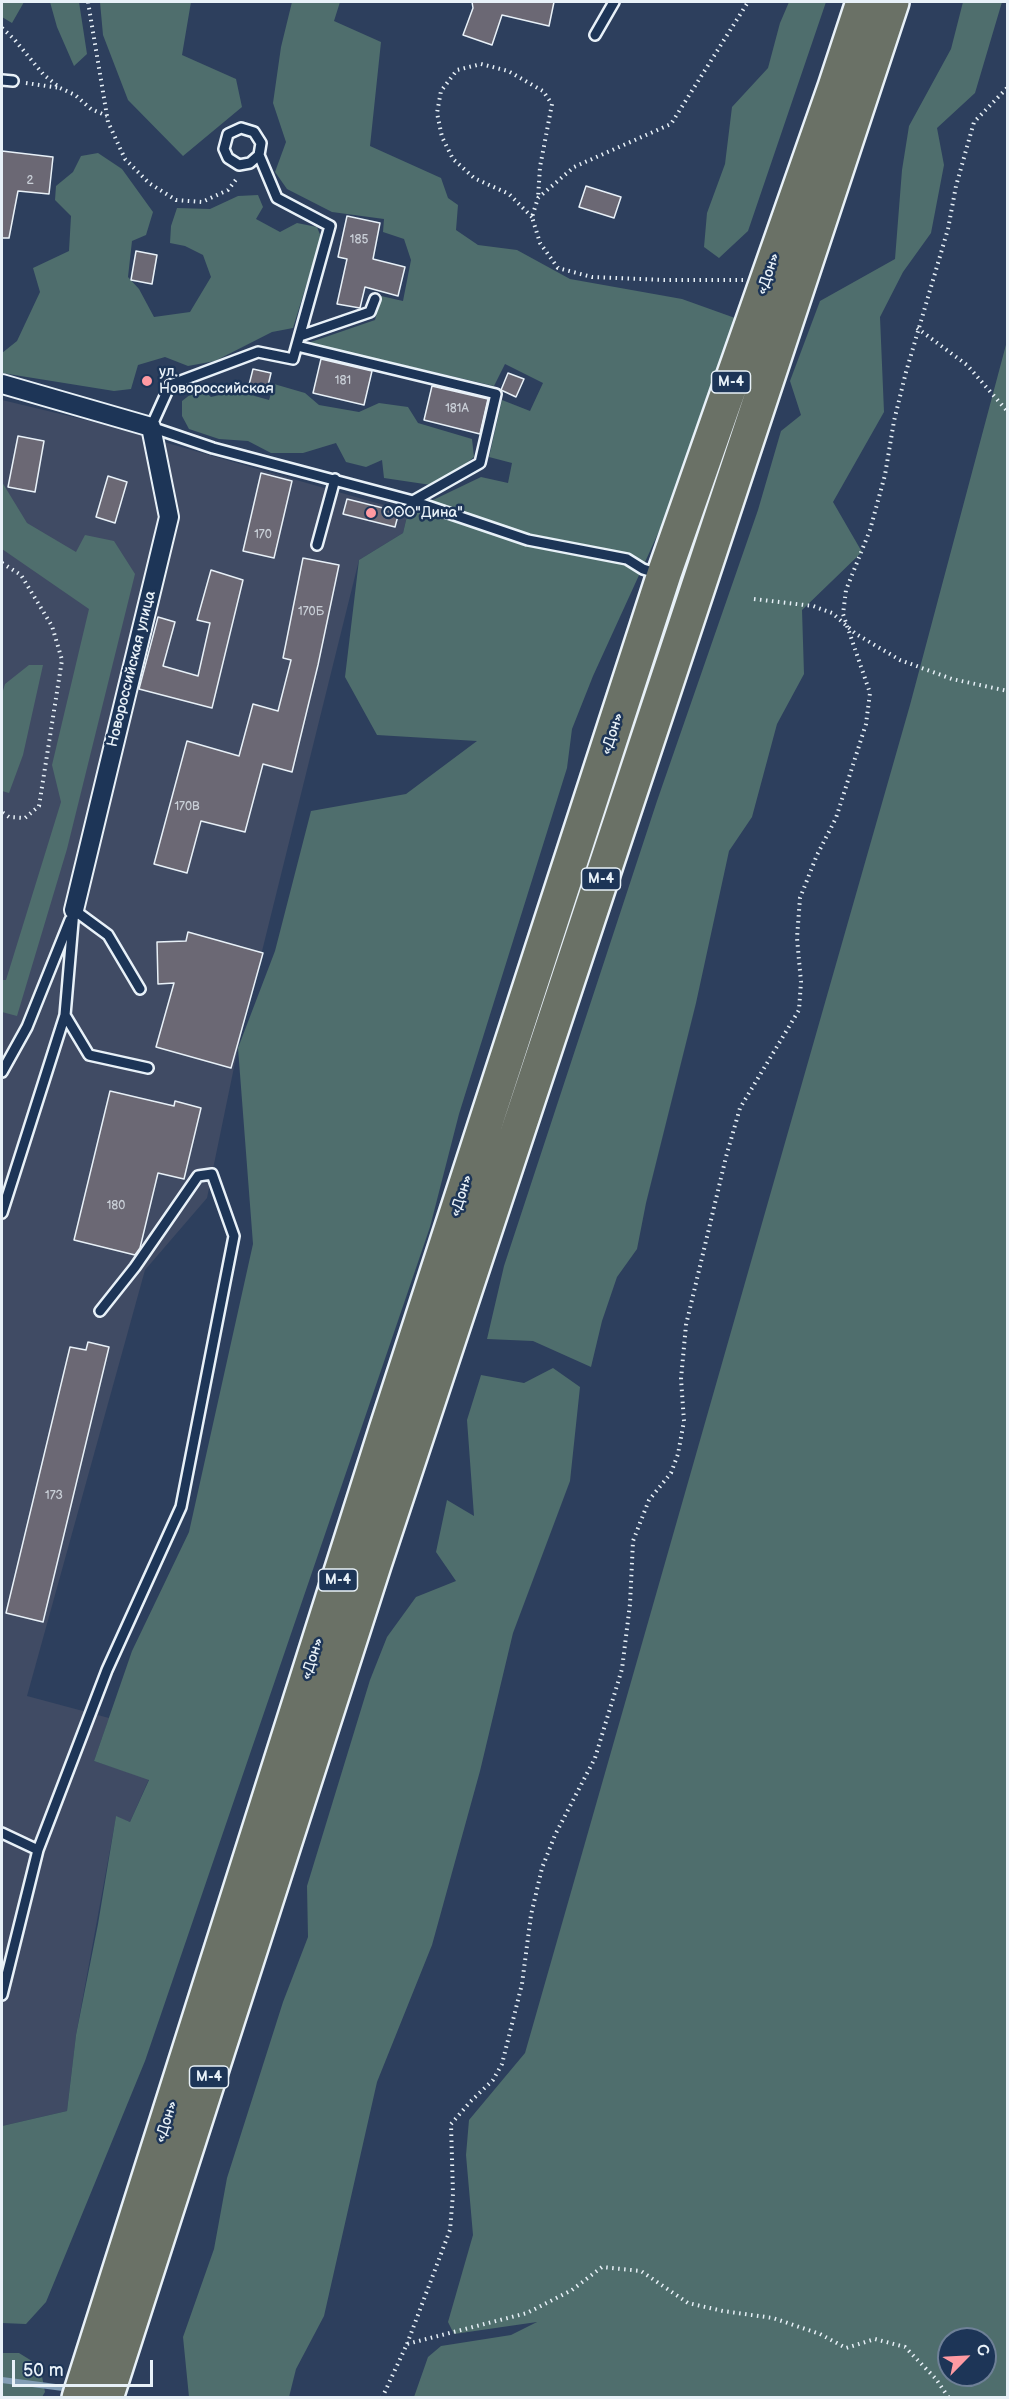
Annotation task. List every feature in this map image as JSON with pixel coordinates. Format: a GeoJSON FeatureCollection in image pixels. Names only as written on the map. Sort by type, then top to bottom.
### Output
{"type":"FeatureCollection","features":[{"type":"Feature","properties":{"kind":"highway","name":"«Дон»"},"geometry":{"type":"LineString","coordinates":[[79,2397],[386,1430],[664,576],[836,87],[863,2]]}},
{"type":"Feature","properties":{"kind":"highway","name":"«Дон»"},"geometry":{"type":"LineString","coordinates":[[106,2397],[311,1757],[892,2]]}},
{"type":"Feature","properties":{"kind":"street"},"geometry":{"type":"LineString","coordinates":[[2,384],[151,428]]}},
{"type":"Feature","properties":{"kind":"street","name":"Новороссийская улица"},"geometry":{"type":"LineString","coordinates":[[74,910],[169,517],[151,428]]}},
{"type":"Feature","properties":{"kind":"lane"},"geometry":{"type":"LineString","coordinates":[[595,35],[614,2]]}},
{"type":"Feature","properties":{"kind":"lane"},"geometry":{"type":"LineString","coordinates":[[2,80],[13,81]]}},
{"type":"Feature","properties":{"kind":"lane"},"geometry":{"type":"LineString","coordinates":[[259,155],[250,163],[239,165],[228,158],[224,149],[228,134],[241,128],[254,132],[261,143],[259,155],[277,198],[330,226],[293,359],[258,352],[170,385],[151,428],[213,448],[413,501],[528,540],[627,559],[643,569],[664,576]]}},
{"type":"Feature","properties":{"kind":"lane"},"geometry":{"type":"LineString","coordinates":[[300,336],[370,312],[375,299]]}},
{"type":"Feature","properties":{"kind":"lane"},"geometry":{"type":"LineString","coordinates":[[297,346],[496,394],[480,463],[413,501]]}},
{"type":"Feature","properties":{"kind":"lane"},"geometry":{"type":"LineString","coordinates":[[317,545],[335,479]]}},
{"type":"Feature","properties":{"kind":"lane"},"geometry":{"type":"LineString","coordinates":[[74,910],[108,934],[140,989]]}},
{"type":"Feature","properties":{"kind":"lane"},"geometry":{"type":"LineString","coordinates":[[2,1213],[5,1189],[65,1015],[74,910]]}},
{"type":"Feature","properties":{"kind":"lane"},"geometry":{"type":"LineString","coordinates":[[2,1072],[27,1027],[74,910]]}},
{"type":"Feature","properties":{"kind":"lane"},"geometry":{"type":"LineString","coordinates":[[65,1015],[89,1055],[148,1068]]}},
{"type":"Feature","properties":{"kind":"lane"},"geometry":{"type":"LineString","coordinates":[[2,1995],[38,1850],[107,1670],[181,1507],[234,1236],[212,1174],[198,1176],[135,1267],[100,1311]]}},
{"type":"Feature","properties":{"kind":"lane"},"geometry":{"type":"LineString","coordinates":[[2,1833],[38,1850]]}},
{"type":"Feature","properties":{"kind":"path"},"geometry":{"type":"LineString","coordinates":[[88,2],[107,116],[125,159],[149,183],[177,200],[202,202],[228,190],[238,177],[239,165]]}},
{"type":"Feature","properties":{"kind":"path"},"geometry":{"type":"LineString","coordinates":[[538,198],[574,167],[671,124],[748,2]]}},
{"type":"Feature","properties":{"kind":"path"},"geometry":{"type":"LineString","coordinates":[[2,28],[43,74],[60,88],[75,95],[91,109],[107,116]]}},
{"type":"Feature","properties":{"kind":"path"},"geometry":{"type":"LineString","coordinates":[[532,217],[538,198],[540,167],[552,104],[543,91],[508,71],[481,64],[457,70],[441,92],[437,113],[442,137],[453,159],[474,178],[509,194],[532,217],[540,243],[558,268],[592,277],[664,280],[768,279]]}},
{"type":"Feature","properties":{"kind":"path"},"geometry":{"type":"LineString","coordinates":[[13,81],[60,88]]}},
{"type":"Feature","properties":{"kind":"path"},"geometry":{"type":"LineString","coordinates":[[382,2397],[407,2344],[450,2230],[453,2194],[451,2124],[493,2080],[502,2064],[522,1984],[531,1915],[542,1868],[555,1835],[595,1758],[622,1669],[630,1604],[633,1541],[649,1500],[671,1473],[678,1454],[684,1421],[681,1378],[686,1325],[729,1147],[740,1108],[799,1010],[801,981],[796,938],[800,898],[817,855],[836,818],[866,724],[870,693],[843,614],[846,590],[870,530],[917,328],[948,229],[956,186],[974,122],[1008,87]]}},
{"type":"Feature","properties":{"kind":"path"},"geometry":{"type":"LineString","coordinates":[[917,328],[967,365],[1008,412]]}},
{"type":"Feature","properties":{"kind":"path"},"geometry":{"type":"LineString","coordinates":[[2,563],[21,575],[52,626],[62,660],[39,806],[25,818],[9,818],[2,812]]}},
{"type":"Feature","properties":{"kind":"path"},"geometry":{"type":"LineString","coordinates":[[754,599],[813,606],[832,613],[856,634],[900,660],[952,679],[1008,691]]}},
{"type":"Feature","properties":{"kind":"path"},"geometry":{"type":"LineString","coordinates":[[407,2344],[527,2313],[572,2290],[603,2267],[641,2271],[688,2303],[772,2318],[820,2334],[846,2348],[875,2339],[905,2347],[936,2379],[949,2397]]}},
{"type":"Feature","properties":{"kind":"shaded area"},"geometry":{"type":"Polygon","coordinates":[[[2,400],[94,422],[408,512],[403,533],[359,560],[238,1048],[207,1198],[145,1270],[27,1696],[109,1718],[94,1761],[149,1779],[130,1822],[116,1817],[76,2035],[67,2111],[2,2126],[2,400]]]}},
{"type":"Feature","properties":{"kind":"green space"},"geometry":{"type":"Polygon","coordinates":[[[2,2],[24,2],[12,23],[2,17],[2,2]]]}},
{"type":"Feature","properties":{"kind":"green space"},"geometry":{"type":"Polygon","coordinates":[[[50,2],[79,2],[87,54],[74,66],[57,27],[50,2]]]}},
{"type":"Feature","properties":{"kind":"green space"},"geometry":{"type":"Polygon","coordinates":[[[100,2],[191,2],[182,55],[236,79],[242,107],[183,156],[128,100],[103,35],[100,2]]]}},
{"type":"Feature","properties":{"kind":"green space"},"geometry":{"type":"Polygon","coordinates":[[[292,2],[340,2],[334,21],[381,42],[370,146],[441,178],[448,198],[458,205],[456,230],[478,245],[517,250],[570,279],[682,299],[735,318],[666,516],[593,676],[572,729],[567,768],[459,1114],[430,1227],[145,2061],[46,2302],[26,2324],[2,2323],[2,2126],[67,2111],[76,2035],[116,1816],[130,1822],[149,1780],[94,1761],[132,1651],[189,1532],[253,1244],[238,1048],[275,951],[311,811],[406,794],[477,741],[377,735],[345,677],[359,560],[403,533],[408,512],[481,477],[508,483],[512,463],[489,457],[502,400],[530,411],[543,383],[505,364],[494,386],[308,343],[375,320],[381,296],[403,301],[411,260],[404,239],[383,232],[384,219],[332,212],[287,189],[275,172],[286,142],[273,103],[281,47],[292,2]]]}},
{"type":"Feature","properties":{"kind":"green space"},"geometry":{"type":"Polygon","coordinates":[[[789,2],[826,2],[748,231],[719,258],[704,247],[707,213],[725,164],[732,107],[768,68],[780,23],[789,2]]]}},
{"type":"Feature","properties":{"kind":"green space"},"geometry":{"type":"Polygon","coordinates":[[[963,2],[1002,2],[975,93],[937,128],[944,165],[931,233],[903,272],[880,317],[884,412],[833,502],[862,552],[802,610],[804,674],[777,724],[752,817],[729,851],[696,1003],[646,1203],[637,1249],[617,1277],[602,1321],[591,1367],[533,1341],[487,1339],[504,1266],[657,801],[758,510],[781,431],[801,415],[790,381],[820,301],[895,259],[902,170],[909,126],[951,49],[963,2]]]}},
{"type":"Feature","properties":{"kind":"green space"},"geometry":{"type":"Polygon","coordinates":[[[98,153],[122,169],[153,212],[146,235],[132,241],[128,277],[139,289],[154,317],[190,312],[211,277],[203,255],[185,246],[170,243],[171,226],[177,208],[210,209],[238,196],[258,195],[263,207],[256,219],[280,232],[297,223],[317,227],[321,237],[293,328],[272,332],[215,361],[188,366],[165,357],[138,365],[131,389],[114,391],[2,373],[2,353],[17,341],[40,292],[33,268],[69,251],[71,216],[55,200],[56,186],[73,172],[81,156],[98,153]]]}},
{"type":"Feature","properties":{"kind":"green space"},"geometry":{"type":"Polygon","coordinates":[[[1007,341],[1007,2397],[414,2397],[428,2357],[441,2346],[511,2335],[537,2322],[454,2334],[448,2322],[473,2235],[466,2155],[469,2120],[525,2053],[910,705],[1007,341]]]}},
{"type":"Feature","properties":{"kind":"green space"},"geometry":{"type":"Polygon","coordinates":[[[274,384],[305,393],[319,405],[359,412],[379,403],[408,407],[418,423],[472,439],[474,457],[431,485],[384,478],[382,460],[366,467],[346,462],[336,443],[303,453],[271,453],[248,441],[219,439],[189,429],[182,416],[182,401],[200,387],[211,397],[237,391],[269,400],[274,384]]]}},
{"type":"Feature","properties":{"kind":"green space"},"geometry":{"type":"Polygon","coordinates":[[[2,482],[27,523],[76,552],[85,535],[114,541],[135,574],[67,849],[17,1016],[2,1012],[2,980],[6,980],[61,802],[52,765],[89,609],[2,549],[2,482]]]}},
{"type":"Feature","properties":{"kind":"green space"},"geometry":{"type":"Polygon","coordinates":[[[29,665],[43,665],[23,755],[9,793],[2,791],[2,694],[5,684],[29,665]]]}},
{"type":"Feature","properties":{"kind":"green space"},"geometry":{"type":"Polygon","coordinates":[[[553,1368],[580,1387],[570,1481],[513,1633],[480,1771],[432,1945],[377,2082],[324,2316],[296,2369],[289,2397],[189,2397],[183,2337],[214,2249],[227,2178],[283,2002],[308,1937],[307,1886],[370,1680],[387,1637],[416,1597],[456,1581],[436,1552],[447,1500],[474,1516],[467,1420],[481,1375],[524,1383],[553,1368]]]}},
{"type":"Feature","properties":{"kind":"green space"},"geometry":{"type":"Polygon","coordinates":[[[2,2353],[19,2353],[40,2366],[45,2392],[42,2397],[2,2397],[2,2353]]]}},
{"type":"Feature","properties":{"kind":"building"},"geometry":{"type":"Polygon","coordinates":[[[472,2],[554,2],[549,26],[502,15],[492,45],[463,35],[473,8],[472,2]]]}},
{"type":"Feature","properties":{"kind":"building"},"geometry":{"type":"Polygon","coordinates":[[[2,151],[53,157],[49,194],[18,191],[9,238],[2,238],[2,151]]]}},
{"type":"Feature","properties":{"kind":"building"},"geometry":{"type":"Polygon","coordinates":[[[586,186],[621,197],[614,218],[579,207],[586,186]]]}},
{"type":"Feature","properties":{"kind":"building"},"geometry":{"type":"Polygon","coordinates":[[[347,216],[380,223],[373,259],[405,267],[398,296],[365,287],[360,308],[337,304],[347,259],[338,257],[347,216]]]}},
{"type":"Feature","properties":{"kind":"building"},"geometry":{"type":"Polygon","coordinates":[[[136,251],[157,255],[152,284],[131,280],[136,251]]]}},
{"type":"Feature","properties":{"kind":"building"},"geometry":{"type":"Polygon","coordinates":[[[321,359],[372,371],[364,405],[313,393],[321,359]]]}},
{"type":"Feature","properties":{"kind":"building"},"geometry":{"type":"Polygon","coordinates":[[[253,369],[271,373],[266,394],[248,389],[253,369]]]}},
{"type":"Feature","properties":{"kind":"building"},"geometry":{"type":"Polygon","coordinates":[[[508,373],[524,379],[516,397],[501,390],[508,373]]]}},
{"type":"Feature","properties":{"kind":"building"},"geometry":{"type":"Polygon","coordinates":[[[432,386],[488,399],[480,434],[424,420],[432,386]]]}},
{"type":"Feature","properties":{"kind":"building"},"geometry":{"type":"Polygon","coordinates":[[[18,436],[44,441],[35,492],[8,487],[18,436]]]}},
{"type":"Feature","properties":{"kind":"building"},"geometry":{"type":"Polygon","coordinates":[[[261,473],[292,481],[274,558],[243,551],[261,473]]]}},
{"type":"Feature","properties":{"kind":"building"},"geometry":{"type":"Polygon","coordinates":[[[108,476],[127,482],[115,523],[96,517],[108,476]]]}},
{"type":"Feature","properties":{"kind":"building","name":"ООО\"Дина\""},"geometry":{"type":"Polygon","coordinates":[[[347,499],[399,512],[395,527],[343,514],[347,499]]]}},
{"type":"Feature","properties":{"kind":"building"},"geometry":{"type":"Polygon","coordinates":[[[303,558],[339,565],[292,772],[263,764],[245,832],[201,821],[187,873],[154,864],[187,741],[239,756],[253,704],[278,711],[291,660],[283,658],[303,558]]]}},
{"type":"Feature","properties":{"kind":"building"},"geometry":{"type":"Polygon","coordinates":[[[211,570],[243,580],[212,708],[139,689],[158,617],[175,622],[163,666],[198,676],[210,623],[197,620],[211,570]]]}},
{"type":"Feature","properties":{"kind":"building"},"geometry":{"type":"Polygon","coordinates":[[[188,932],[263,953],[231,1068],[156,1047],[174,983],[158,984],[157,942],[186,941],[188,932]]]}},
{"type":"Feature","properties":{"kind":"building"},"geometry":{"type":"Polygon","coordinates":[[[110,1091],[174,1106],[175,1101],[201,1108],[184,1179],[158,1173],[140,1248],[135,1255],[74,1240],[110,1091]]]}},
{"type":"Feature","properties":{"kind":"building"},"geometry":{"type":"Polygon","coordinates":[[[88,1342],[109,1347],[43,1622],[6,1613],[70,1347],[86,1350],[88,1342]]]}},
{"type":"Feature","properties":{"kind":"waterway"},"geometry":{"type":"LineString","coordinates":[[2,2380],[63,2388]]}},
{"type":"Feature","properties":{"kind":"place","name":"ул. Новороссийская"},"geometry":{"type":"Point","coordinates":[147,381]}},
{"type":"Feature","properties":{"kind":"place","name":"ООО\"Дина\""},"geometry":{"type":"Point","coordinates":[371,513]}}]}
